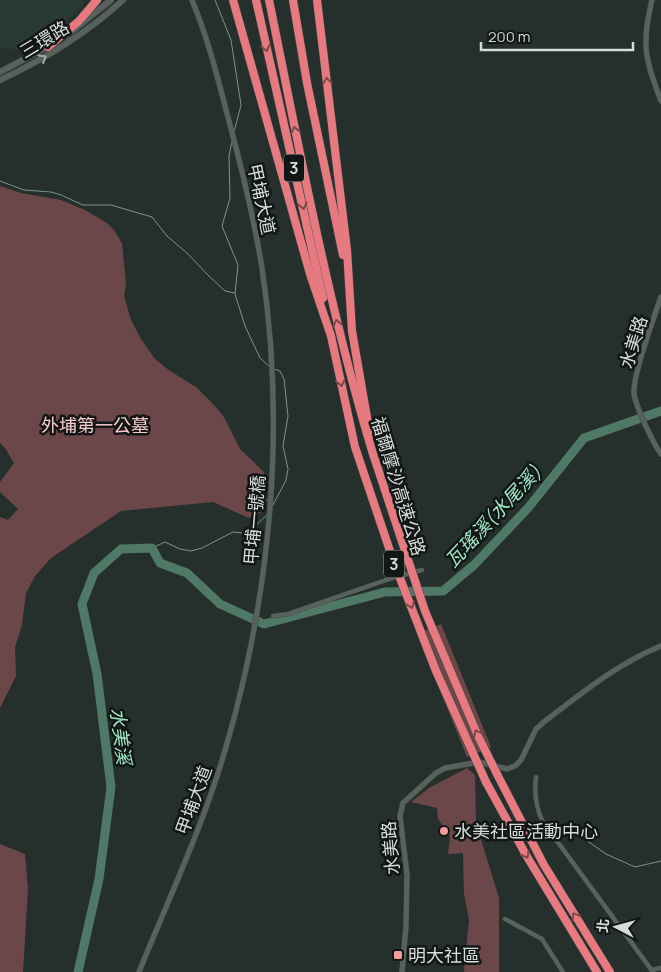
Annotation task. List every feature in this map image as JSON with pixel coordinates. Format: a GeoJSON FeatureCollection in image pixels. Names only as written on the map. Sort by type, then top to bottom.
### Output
{"type":"FeatureCollection","features":[{"type":"Feature","properties":{"kind":"highway"},"geometry":{"type":"LineString","coordinates":[[48,47],[79,21],[97,0]]}},
{"type":"Feature","properties":{"kind":"highway"},"geometry":{"type":"LineString","coordinates":[[227,0],[246,47]]}},
{"type":"Feature","properties":{"kind":"highway"},"geometry":{"type":"LineString","coordinates":[[233,0],[310,274],[331,336]]}},
{"type":"Feature","properties":{"kind":"highway","name":"福爾摩沙高速公路"},"geometry":{"type":"LineString","coordinates":[[256,0],[355,447],[393,560],[436,671],[486,782],[526,855],[597,972]]}},
{"type":"Feature","properties":{"kind":"highway","name":"福爾摩沙高速公路"},"geometry":{"type":"LineString","coordinates":[[269,0],[328,287],[352,386],[372,454],[425,612],[471,720],[498,776],[544,865],[610,972]]}},
{"type":"Feature","properties":{"kind":"highway"},"geometry":{"type":"LineString","coordinates":[[292,0],[307,83],[350,286]]}},
{"type":"Feature","properties":{"kind":"highway"},"geometry":{"type":"LineString","coordinates":[[318,0],[350,286],[352,332],[369,421],[372,454]]}},
{"type":"Feature","properties":{"kind":"main road","name":"三環路"},"geometry":{"type":"LineString","coordinates":[[0,72],[72,32],[111,0]]}},
{"type":"Feature","properties":{"kind":"main road","name":"三環路"},"geometry":{"type":"LineString","coordinates":[[0,80],[35,63],[70,42],[123,0]]}},
{"type":"Feature","properties":{"kind":"street","name":"甲埔大道"},"geometry":{"type":"LineString","coordinates":[[192,0],[212,55],[252,210],[262,268],[271,358],[273,410]]}},
{"type":"Feature","properties":{"kind":"street"},"geometry":{"type":"LineString","coordinates":[[652,0],[646,26],[646,50],[648,66],[661,101]]}},
{"type":"Feature","properties":{"kind":"street","name":"水美路"},"geometry":{"type":"LineString","coordinates":[[661,297],[634,385],[634,395],[655,446],[661,454]]}},
{"type":"Feature","properties":{"kind":"street","name":"甲埔一號橋"},"geometry":{"type":"LineString","coordinates":[[253,631],[264,564],[272,484],[273,410]]}},
{"type":"Feature","properties":{"kind":"street"},"geometry":{"type":"LineString","coordinates":[[273,616],[288,614],[389,579],[422,570]]}},
{"type":"Feature","properties":{"kind":"street","name":"甲埔大道"},"geometry":{"type":"LineString","coordinates":[[139,972],[212,789],[237,710],[253,631]]}},
{"type":"Feature","properties":{"kind":"street","name":"水美路"},"geometry":{"type":"LineString","coordinates":[[402,972],[406,926],[407,874],[400,816],[403,803],[436,773],[445,768],[479,762],[507,769],[515,766],[521,760],[536,729],[545,721],[616,670],[639,656],[661,646]]}},
{"type":"Feature","properties":{"kind":"street"},"geometry":{"type":"LineString","coordinates":[[536,777],[538,812],[543,822],[653,971],[661,968]]}},
{"type":"Feature","properties":{"kind":"street"},"geometry":{"type":"LineString","coordinates":[[505,919],[542,939],[563,972]]}},
{"type":"Feature","properties":{"kind":"shaded area"},"geometry":{"type":"Polygon","coordinates":[[[0,0],[83,0],[84,4],[53,33],[24,51],[0,47],[0,0]]]}},
{"type":"Feature","properties":{"kind":"green space","name":"外埔第一公墓"},"geometry":{"type":"Polygon","coordinates":[[[0,186],[21,193],[61,200],[85,210],[107,223],[114,230],[122,243],[126,284],[124,296],[131,320],[141,339],[155,359],[196,387],[224,417],[240,449],[264,472],[264,490],[268,500],[262,512],[249,518],[213,502],[121,511],[51,558],[35,576],[26,593],[22,625],[15,647],[16,676],[0,708],[0,517],[8,520],[18,509],[0,492],[0,482],[14,463],[0,443],[0,186]]]}},
{"type":"Feature","properties":{"kind":"green space"},"geometry":{"type":"Polygon","coordinates":[[[441,624],[491,747],[467,757],[417,634],[441,624]]]}},
{"type":"Feature","properties":{"kind":"green space"},"geometry":{"type":"Polygon","coordinates":[[[467,768],[475,775],[476,823],[499,898],[499,972],[464,972],[469,920],[464,894],[463,853],[448,854],[450,836],[438,819],[437,808],[411,802],[429,788],[467,768]]]}},
{"type":"Feature","properties":{"kind":"green space"},"geometry":{"type":"Polygon","coordinates":[[[0,844],[25,854],[28,889],[23,972],[0,972],[0,844]]]}},
{"type":"Feature","properties":{"kind":"waterway"},"geometry":{"type":"LineString","coordinates":[[215,0],[231,40],[241,105],[234,132]]}},
{"type":"Feature","properties":{"kind":"waterway"},"geometry":{"type":"LineString","coordinates":[[232,141],[229,156],[230,198],[222,226],[238,265],[235,294],[245,326],[260,358],[270,367]]}},
{"type":"Feature","properties":{"kind":"waterway"},"geometry":{"type":"LineString","coordinates":[[0,181],[24,190],[51,192],[83,205],[111,205],[152,217],[167,236],[225,291],[235,293]]}},
{"type":"Feature","properties":{"kind":"waterway"},"geometry":{"type":"LineString","coordinates":[[272,507],[286,480],[288,469],[283,446],[288,416],[284,379],[280,371],[274,369]]}},
{"type":"Feature","properties":{"kind":"waterway","name":"瓦瑤溪(水尾溪)"},"geometry":{"type":"LineString","coordinates":[[78,972],[99,879],[111,787],[97,674],[82,604],[94,573],[121,549],[152,548],[160,563],[187,573],[220,604],[264,624],[385,592],[443,591],[474,565],[528,508],[584,438],[661,411]]}},
{"type":"Feature","properties":{"kind":"waterway"},"geometry":{"type":"LineString","coordinates":[[152,548],[165,542],[180,549],[191,551],[202,548],[233,532],[243,533],[254,527],[267,515]]}},
{"type":"Feature","properties":{"kind":"waterway"},"geometry":{"type":"LineString","coordinates":[[586,840],[606,854],[635,867],[661,861]]}},
{"type":"Feature","properties":{"kind":"place","name":"水美社區活動中心"},"geometry":{"type":"Point","coordinates":[444,831]}},
{"type":"Feature","properties":{"kind":"place","name":"明大社區"},"geometry":{"type":"Point","coordinates":[398,955]}},
{"type":"Feature","properties":{"kind":"water label","name":"水美溪"},"geometry":{"type":"Point","coordinates":[121,736]}}]}
